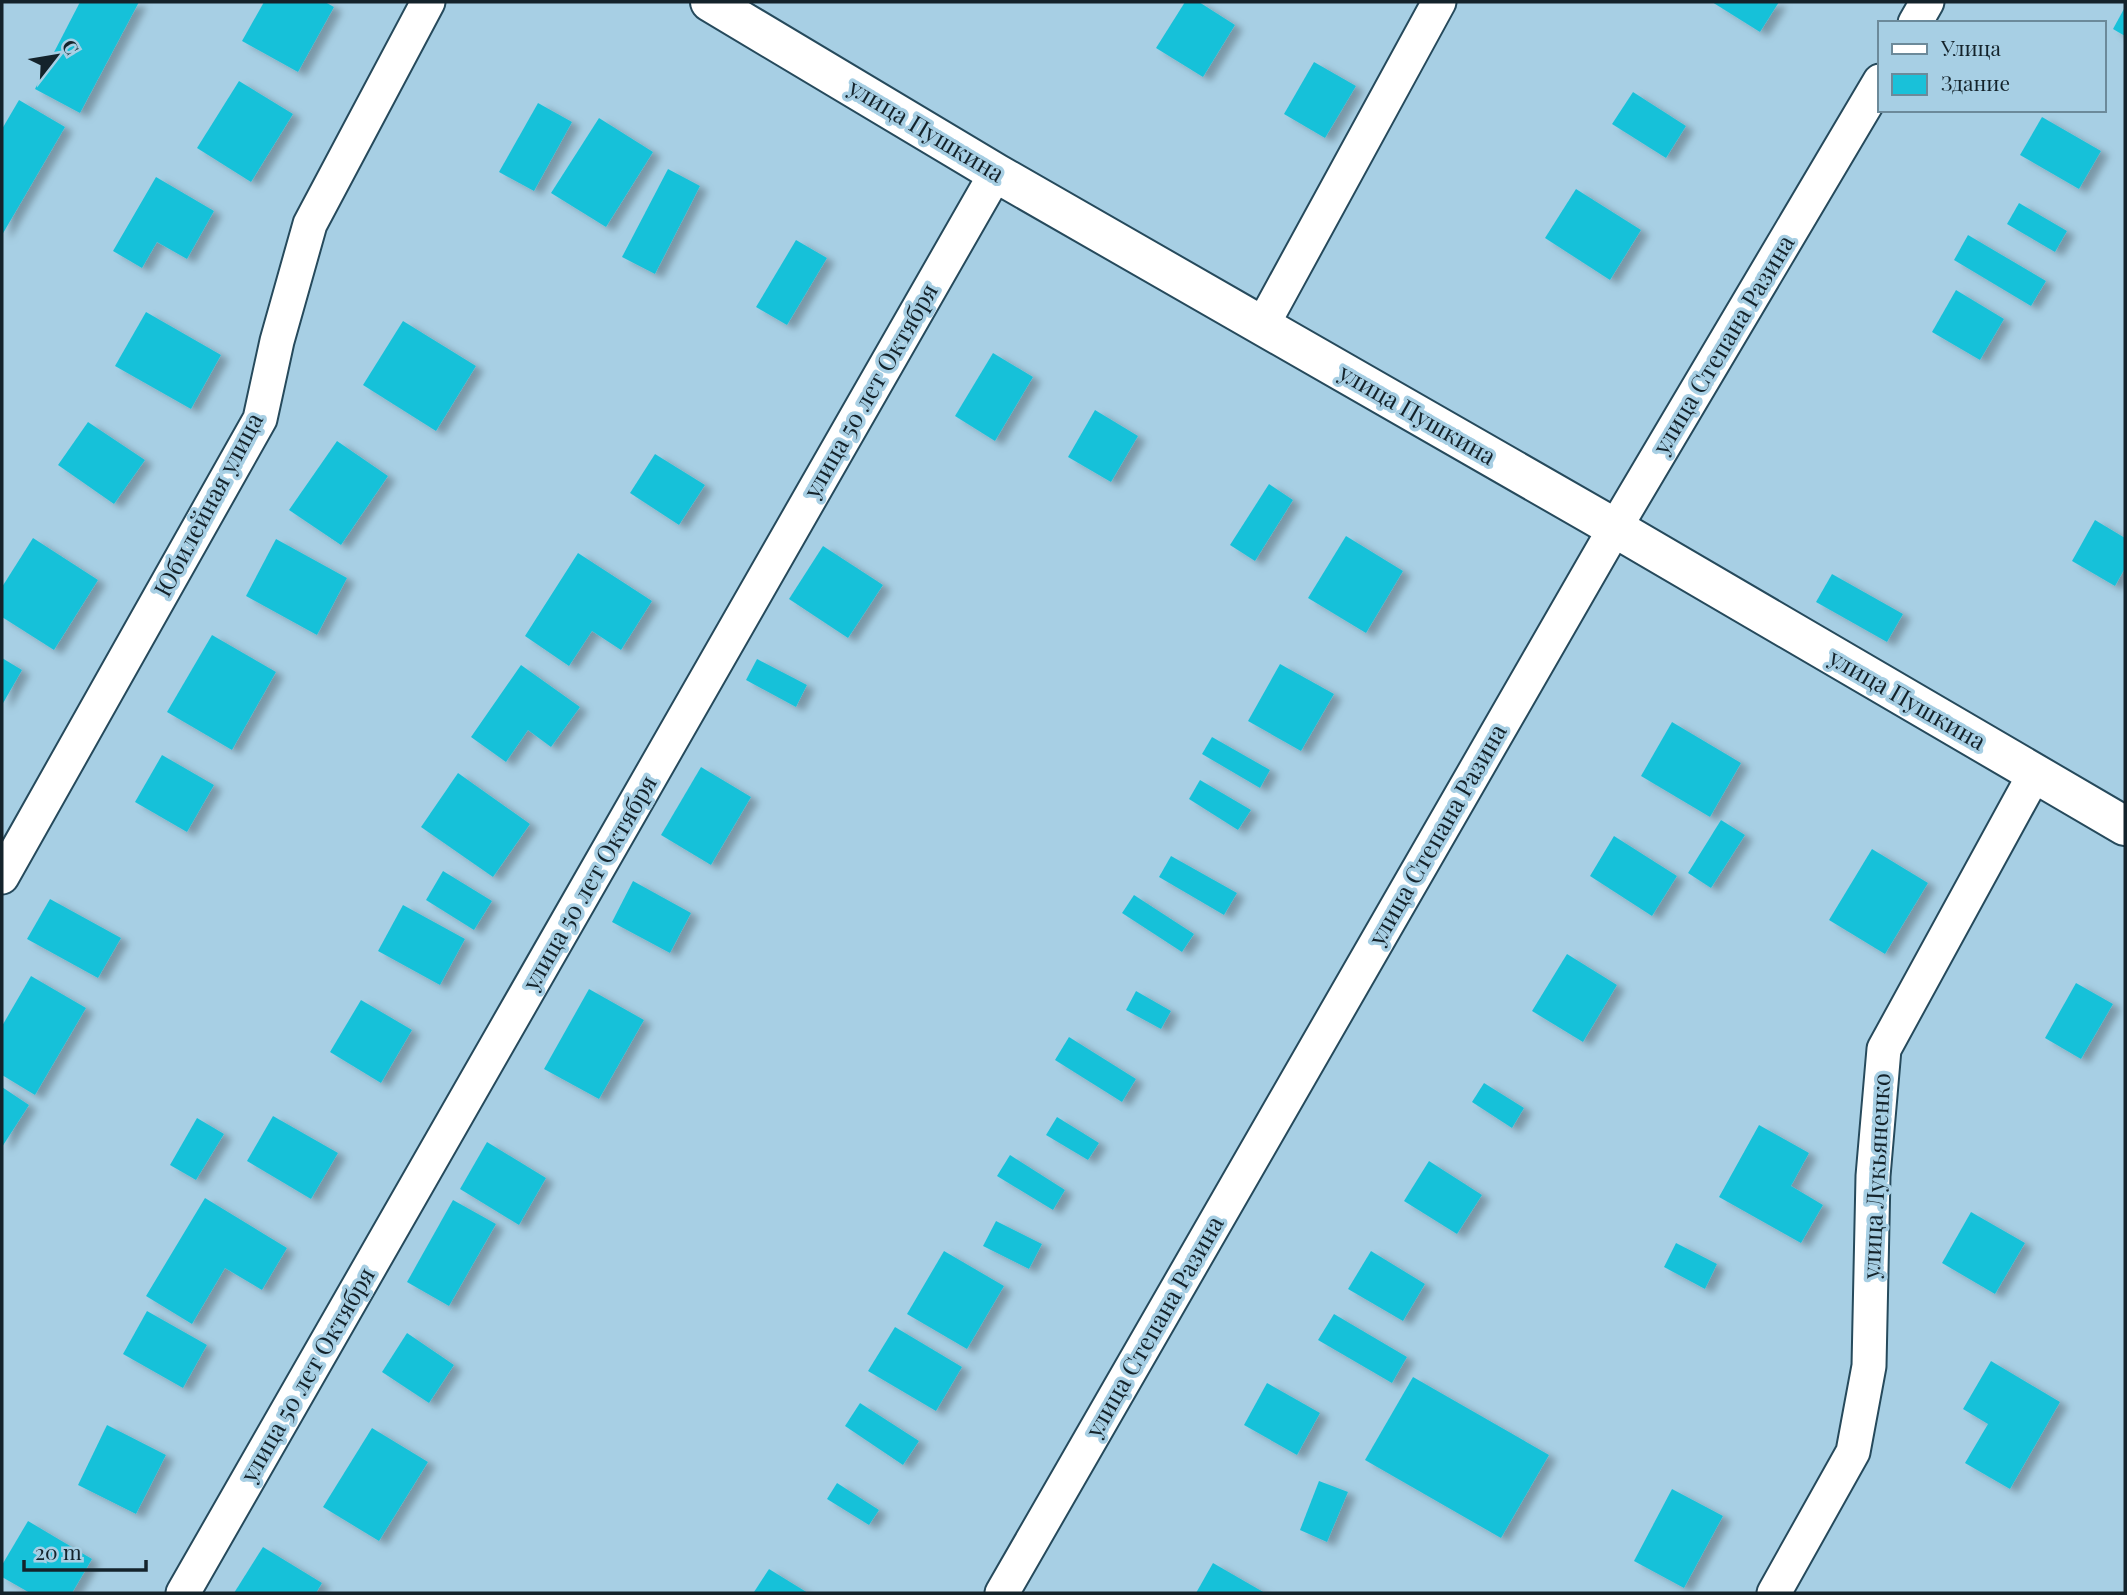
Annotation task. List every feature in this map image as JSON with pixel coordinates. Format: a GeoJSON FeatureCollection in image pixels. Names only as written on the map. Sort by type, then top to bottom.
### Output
{"type":"FeatureCollection","features":[{"type":"Feature","properties":{"kind":"street","name":"Юбилейная улица"},"geometry":{"type":"LineString","coordinates":[[2,877],[260,419],[277,341],[310,224],[428,2]]}},
{"type":"Feature","properties":{"kind":"street","name":"улица Пушкина"},"geometry":{"type":"LineString","coordinates":[[710,2],[996,173],[1615,528],[2125,826]]}},
{"type":"Feature","properties":{"kind":"street"},"geometry":{"type":"LineString","coordinates":[[1262,327],[1439,2]]}},
{"type":"Feature","properties":{"kind":"street"},"geometry":{"type":"LineString","coordinates":[[1916,21],[1927,2]]}},
{"type":"Feature","properties":{"kind":"street","name":"улица Степана Разина"},"geometry":{"type":"LineString","coordinates":[[1002,1593],[1615,528],[1878,84]]}},
{"type":"Feature","properties":{"kind":"street","name":"улица 50 лет Октября"},"geometry":{"type":"LineString","coordinates":[[183,1593],[996,173]]}},
{"type":"Feature","properties":{"kind":"street","name":"улица Лукьяненко"},"geometry":{"type":"LineString","coordinates":[[1774,1593],[1853,1452],[1870,1366],[1873,1175],[1884,1049],[2034,775]]}},
{"type":"Feature","properties":{"kind":"building"},"geometry":{"type":"Polygon","coordinates":[[[80,2],[139,2],[80,113],[35,89],[80,2]]]}},
{"type":"Feature","properties":{"kind":"building"},"geometry":{"type":"Polygon","coordinates":[[[264,2],[325,2],[334,7],[298,72],[242,41],[264,2]]]}},
{"type":"Feature","properties":{"kind":"building"},"geometry":{"type":"Polygon","coordinates":[[[1185,2],[1199,2],[1235,25],[1203,77],[1156,48],[1185,2]]]}},
{"type":"Feature","properties":{"kind":"building"},"geometry":{"type":"Polygon","coordinates":[[[1712,2],[1779,2],[1760,32],[1712,2]]]}},
{"type":"Feature","properties":{"kind":"building"},"geometry":{"type":"Polygon","coordinates":[[[2125,7],[2125,36],[2113,29],[2125,7]]]}},
{"type":"Feature","properties":{"kind":"building"},"geometry":{"type":"Polygon","coordinates":[[[1314,62],[1356,86],[1325,138],[1284,114],[1314,62]]]}},
{"type":"Feature","properties":{"kind":"building"},"geometry":{"type":"Polygon","coordinates":[[[239,81],[293,114],[251,182],[197,148],[239,81]]]}},
{"type":"Feature","properties":{"kind":"building"},"geometry":{"type":"Polygon","coordinates":[[[1633,92],[1686,126],[1666,158],[1612,124],[1633,92]]]}},
{"type":"Feature","properties":{"kind":"building"},"geometry":{"type":"Polygon","coordinates":[[[19,100],[65,127],[2,235],[2,129],[19,100]]]}},
{"type":"Feature","properties":{"kind":"building"},"geometry":{"type":"Polygon","coordinates":[[[538,103],[572,122],[534,191],[499,172],[538,103]]]}},
{"type":"Feature","properties":{"kind":"building"},"geometry":{"type":"Polygon","coordinates":[[[2042,117],[2101,151],[2079,189],[2020,155],[2042,117]]]}},
{"type":"Feature","properties":{"kind":"building"},"geometry":{"type":"Polygon","coordinates":[[[599,118],[653,152],[606,227],[551,193],[599,118]]]}},
{"type":"Feature","properties":{"kind":"building"},"geometry":{"type":"Polygon","coordinates":[[[668,169],[700,186],[655,274],[622,257],[668,169]]]}},
{"type":"Feature","properties":{"kind":"building"},"geometry":{"type":"Polygon","coordinates":[[[156,177],[214,211],[187,259],[157,242],[142,268],[113,251],[156,177]]]}},
{"type":"Feature","properties":{"kind":"building"},"geometry":{"type":"Polygon","coordinates":[[[1576,189],[1641,230],[1610,280],[1545,238],[1576,189]]]}},
{"type":"Feature","properties":{"kind":"building"},"geometry":{"type":"Polygon","coordinates":[[[2019,203],[2067,231],[2055,252],[2007,224],[2019,203]]]}},
{"type":"Feature","properties":{"kind":"building"},"geometry":{"type":"Polygon","coordinates":[[[1968,235],[2046,281],[2031,306],[1954,260],[1968,235]]]}},
{"type":"Feature","properties":{"kind":"building"},"geometry":{"type":"Polygon","coordinates":[[[796,240],[827,258],[787,325],[756,307],[796,240]]]}},
{"type":"Feature","properties":{"kind":"building"},"geometry":{"type":"Polygon","coordinates":[[[1956,290],[2004,319],[1980,360],[1932,332],[1956,290]]]}},
{"type":"Feature","properties":{"kind":"building"},"geometry":{"type":"Polygon","coordinates":[[[146,312],[221,355],[191,409],[115,366],[146,312]]]}},
{"type":"Feature","properties":{"kind":"building"},"geometry":{"type":"Polygon","coordinates":[[[403,321],[476,366],[436,431],[363,385],[403,321]]]}},
{"type":"Feature","properties":{"kind":"building"},"geometry":{"type":"Polygon","coordinates":[[[993,353],[1033,377],[995,441],[955,416],[993,353]]]}},
{"type":"Feature","properties":{"kind":"building"},"geometry":{"type":"Polygon","coordinates":[[[1095,410],[1138,436],[1111,482],[1068,457],[1095,410]]]}},
{"type":"Feature","properties":{"kind":"building"},"geometry":{"type":"Polygon","coordinates":[[[88,422],[145,460],[114,504],[58,465],[88,422]]]}},
{"type":"Feature","properties":{"kind":"building"},"geometry":{"type":"Polygon","coordinates":[[[337,441],[388,476],[341,545],[289,510],[337,441]]]}},
{"type":"Feature","properties":{"kind":"building"},"geometry":{"type":"Polygon","coordinates":[[[655,454],[705,485],[679,525],[630,493],[655,454]]]}},
{"type":"Feature","properties":{"kind":"building"},"geometry":{"type":"Polygon","coordinates":[[[1269,484],[1293,500],[1255,561],[1230,545],[1269,484]]]}},
{"type":"Feature","properties":{"kind":"building"},"geometry":{"type":"Polygon","coordinates":[[[2095,520],[2125,538],[2125,568],[2115,586],[2072,561],[2095,520]]]}},
{"type":"Feature","properties":{"kind":"building"},"geometry":{"type":"Polygon","coordinates":[[[1346,536],[1403,571],[1366,633],[1308,598],[1346,536]]]}},
{"type":"Feature","properties":{"kind":"building"},"geometry":{"type":"Polygon","coordinates":[[[33,538],[98,580],[54,650],[2,617],[2,587],[33,538]]]}},
{"type":"Feature","properties":{"kind":"building"},"geometry":{"type":"Polygon","coordinates":[[[276,539],[347,578],[317,635],[246,596],[276,539]]]}},
{"type":"Feature","properties":{"kind":"building"},"geometry":{"type":"Polygon","coordinates":[[[823,546],[883,585],[848,638],[789,599],[823,546]]]}},
{"type":"Feature","properties":{"kind":"building"},"geometry":{"type":"Polygon","coordinates":[[[578,553],[652,601],[621,650],[592,631],[569,666],[525,636],[578,553]]]}},
{"type":"Feature","properties":{"kind":"building"},"geometry":{"type":"Polygon","coordinates":[[[1832,574],[1903,614],[1887,642],[1816,602],[1832,574]]]}},
{"type":"Feature","properties":{"kind":"building"},"geometry":{"type":"Polygon","coordinates":[[[212,635],[276,672],[232,750],[167,712],[212,635]]]}},
{"type":"Feature","properties":{"kind":"building"},"geometry":{"type":"Polygon","coordinates":[[[2,658],[22,670],[2,705],[2,658]]]}},
{"type":"Feature","properties":{"kind":"building"},"geometry":{"type":"Polygon","coordinates":[[[757,659],[807,685],[796,707],[746,680],[757,659]]]}},
{"type":"Feature","properties":{"kind":"building"},"geometry":{"type":"Polygon","coordinates":[[[1280,664],[1334,694],[1301,751],[1248,721],[1280,664]]]}},
{"type":"Feature","properties":{"kind":"building"},"geometry":{"type":"Polygon","coordinates":[[[521,665],[580,707],[551,747],[528,730],[506,762],[471,737],[521,665]]]}},
{"type":"Feature","properties":{"kind":"building"},"geometry":{"type":"Polygon","coordinates":[[[1672,722],[1741,763],[1710,817],[1641,776],[1672,722]]]}},
{"type":"Feature","properties":{"kind":"building"},"geometry":{"type":"Polygon","coordinates":[[[1212,737],[1270,770],[1260,788],[1202,754],[1212,737]]]}},
{"type":"Feature","properties":{"kind":"building"},"geometry":{"type":"Polygon","coordinates":[[[162,755],[214,785],[187,832],[135,802],[162,755]]]}},
{"type":"Feature","properties":{"kind":"building"},"geometry":{"type":"Polygon","coordinates":[[[701,767],[751,797],[711,865],[661,835],[701,767]]]}},
{"type":"Feature","properties":{"kind":"building"},"geometry":{"type":"Polygon","coordinates":[[[458,773],[530,824],[493,877],[421,827],[458,773]]]}},
{"type":"Feature","properties":{"kind":"building"},"geometry":{"type":"Polygon","coordinates":[[[1200,780],[1251,810],[1238,830],[1189,799],[1200,780]]]}},
{"type":"Feature","properties":{"kind":"building"},"geometry":{"type":"Polygon","coordinates":[[[1721,820],[1745,835],[1711,888],[1688,873],[1721,820]]]}},
{"type":"Feature","properties":{"kind":"building"},"geometry":{"type":"Polygon","coordinates":[[[1614,836],[1677,876],[1652,916],[1590,876],[1614,836]]]}},
{"type":"Feature","properties":{"kind":"building"},"geometry":{"type":"Polygon","coordinates":[[[1872,849],[1928,883],[1885,954],[1829,920],[1872,849]]]}},
{"type":"Feature","properties":{"kind":"building"},"geometry":{"type":"Polygon","coordinates":[[[1171,856],[1237,893],[1224,915],[1159,877],[1171,856]]]}},
{"type":"Feature","properties":{"kind":"building"},"geometry":{"type":"Polygon","coordinates":[[[443,871],[492,901],[474,930],[426,900],[443,871]]]}},
{"type":"Feature","properties":{"kind":"building"},"geometry":{"type":"Polygon","coordinates":[[[633,881],[691,913],[670,953],[612,922],[633,881]]]}},
{"type":"Feature","properties":{"kind":"building"},"geometry":{"type":"Polygon","coordinates":[[[1134,895],[1194,934],[1182,952],[1122,913],[1134,895]]]}},
{"type":"Feature","properties":{"kind":"building"},"geometry":{"type":"Polygon","coordinates":[[[50,899],[121,938],[98,978],[27,939],[50,899]]]}},
{"type":"Feature","properties":{"kind":"building"},"geometry":{"type":"Polygon","coordinates":[[[403,905],[465,939],[440,985],[378,951],[403,905]]]}},
{"type":"Feature","properties":{"kind":"building"},"geometry":{"type":"Polygon","coordinates":[[[1567,954],[1617,985],[1583,1042],[1532,1011],[1567,954]]]}},
{"type":"Feature","properties":{"kind":"building"},"geometry":{"type":"Polygon","coordinates":[[[31,976],[86,1008],[35,1095],[2,1075],[2,1026],[31,976]]]}},
{"type":"Feature","properties":{"kind":"building"},"geometry":{"type":"Polygon","coordinates":[[[2076,983],[2113,1004],[2081,1059],[2045,1038],[2076,983]]]}},
{"type":"Feature","properties":{"kind":"building"},"geometry":{"type":"Polygon","coordinates":[[[589,989],[644,1020],[599,1099],[544,1069],[589,989]]]}},
{"type":"Feature","properties":{"kind":"building"},"geometry":{"type":"Polygon","coordinates":[[[1136,991],[1171,1011],[1161,1029],[1126,1010],[1136,991]]]}},
{"type":"Feature","properties":{"kind":"building"},"geometry":{"type":"Polygon","coordinates":[[[361,1000],[412,1030],[381,1083],[330,1052],[361,1000]]]}},
{"type":"Feature","properties":{"kind":"building"},"geometry":{"type":"Polygon","coordinates":[[[1069,1037],[1136,1079],[1122,1102],[1055,1060],[1069,1037]]]}},
{"type":"Feature","properties":{"kind":"building"},"geometry":{"type":"Polygon","coordinates":[[[1484,1083],[1524,1108],[1512,1128],[1472,1102],[1484,1083]]]}},
{"type":"Feature","properties":{"kind":"building"},"geometry":{"type":"Polygon","coordinates":[[[2,1087],[29,1105],[2,1147],[2,1087]]]}},
{"type":"Feature","properties":{"kind":"building"},"geometry":{"type":"Polygon","coordinates":[[[273,1116],[338,1153],[311,1199],[247,1161],[273,1116]]]}},
{"type":"Feature","properties":{"kind":"building"},"geometry":{"type":"Polygon","coordinates":[[[1057,1117],[1099,1143],[1088,1160],[1046,1135],[1057,1117]]]}},
{"type":"Feature","properties":{"kind":"building"},"geometry":{"type":"Polygon","coordinates":[[[197,1118],[224,1134],[196,1180],[170,1165],[197,1118]]]}},
{"type":"Feature","properties":{"kind":"building"},"geometry":{"type":"Polygon","coordinates":[[[1759,1125],[1809,1153],[1791,1186],[1823,1205],[1801,1243],[1719,1197],[1759,1125]]]}},
{"type":"Feature","properties":{"kind":"building"},"geometry":{"type":"Polygon","coordinates":[[[487,1142],[546,1178],[519,1225],[460,1189],[487,1142]]]}},
{"type":"Feature","properties":{"kind":"building"},"geometry":{"type":"Polygon","coordinates":[[[1010,1155],[1065,1190],[1053,1210],[997,1176],[1010,1155]]]}},
{"type":"Feature","properties":{"kind":"building"},"geometry":{"type":"Polygon","coordinates":[[[1429,1161],[1482,1195],[1457,1234],[1404,1201],[1429,1161]]]}},
{"type":"Feature","properties":{"kind":"building"},"geometry":{"type":"Polygon","coordinates":[[[205,1198],[287,1248],[262,1290],[225,1268],[192,1324],[146,1296],[205,1198]]]}},
{"type":"Feature","properties":{"kind":"building"},"geometry":{"type":"Polygon","coordinates":[[[453,1200],[496,1224],[449,1306],[407,1282],[453,1200]]]}},
{"type":"Feature","properties":{"kind":"building"},"geometry":{"type":"Polygon","coordinates":[[[1971,1212],[2025,1243],[1995,1294],[1942,1263],[1971,1212]]]}},
{"type":"Feature","properties":{"kind":"building"},"geometry":{"type":"Polygon","coordinates":[[[996,1221],[1042,1244],[1029,1269],[983,1246],[996,1221]]]}},
{"type":"Feature","properties":{"kind":"building"},"geometry":{"type":"Polygon","coordinates":[[[1676,1243],[1717,1264],[1705,1289],[1664,1267],[1676,1243]]]}},
{"type":"Feature","properties":{"kind":"building"},"geometry":{"type":"Polygon","coordinates":[[[944,1251],[1004,1286],[967,1349],[907,1314],[944,1251]]]}},
{"type":"Feature","properties":{"kind":"building"},"geometry":{"type":"Polygon","coordinates":[[[1371,1251],[1425,1284],[1403,1321],[1348,1289],[1371,1251]]]}},
{"type":"Feature","properties":{"kind":"building"},"geometry":{"type":"Polygon","coordinates":[[[147,1311],[207,1345],[183,1388],[123,1354],[147,1311]]]}},
{"type":"Feature","properties":{"kind":"building"},"geometry":{"type":"Polygon","coordinates":[[[1334,1314],[1407,1357],[1392,1383],[1318,1340],[1334,1314]]]}},
{"type":"Feature","properties":{"kind":"building"},"geometry":{"type":"Polygon","coordinates":[[[895,1327],[962,1367],[936,1411],[868,1371],[895,1327]]]}},
{"type":"Feature","properties":{"kind":"building"},"geometry":{"type":"Polygon","coordinates":[[[407,1333],[454,1365],[429,1403],[382,1372],[407,1333]]]}},
{"type":"Feature","properties":{"kind":"building"},"geometry":{"type":"Polygon","coordinates":[[[1991,1361],[2060,1402],[2010,1489],[1965,1463],[1988,1424],[1963,1409],[1991,1361]]]}},
{"type":"Feature","properties":{"kind":"building"},"geometry":{"type":"Polygon","coordinates":[[[1413,1377],[1549,1455],[1501,1538],[1365,1460],[1413,1377]]]}},
{"type":"Feature","properties":{"kind":"building"},"geometry":{"type":"Polygon","coordinates":[[[1267,1383],[1320,1413],[1297,1455],[1244,1425],[1267,1383]]]}},
{"type":"Feature","properties":{"kind":"building"},"geometry":{"type":"Polygon","coordinates":[[[860,1403],[919,1441],[903,1465],[845,1426],[860,1403]]]}},
{"type":"Feature","properties":{"kind":"building"},"geometry":{"type":"Polygon","coordinates":[[[107,1425],[166,1455],[136,1514],[78,1485],[107,1425]]]}},
{"type":"Feature","properties":{"kind":"building"},"geometry":{"type":"Polygon","coordinates":[[[372,1428],[428,1462],[379,1541],[323,1507],[372,1428]]]}},
{"type":"Feature","properties":{"kind":"building"},"geometry":{"type":"Polygon","coordinates":[[[1319,1481],[1348,1492],[1327,1542],[1300,1530],[1319,1481]]]}},
{"type":"Feature","properties":{"kind":"building"},"geometry":{"type":"Polygon","coordinates":[[[837,1483],[879,1510],[869,1525],[827,1499],[837,1483]]]}},
{"type":"Feature","properties":{"kind":"building"},"geometry":{"type":"Polygon","coordinates":[[[1672,1489],[1723,1516],[1684,1588],[1634,1561],[1672,1489]]]}},
{"type":"Feature","properties":{"kind":"building"},"geometry":{"type":"Polygon","coordinates":[[[28,1521],[92,1559],[72,1593],[30,1593],[2,1577],[2,1565],[28,1521]]]}},
{"type":"Feature","properties":{"kind":"building"},"geometry":{"type":"Polygon","coordinates":[[[263,1547],[322,1583],[316,1593],[234,1593],[263,1547]]]}},
{"type":"Feature","properties":{"kind":"building"},"geometry":{"type":"Polygon","coordinates":[[[1213,1563],[1265,1593],[1196,1593],[1213,1563]]]}},
{"type":"Feature","properties":{"kind":"building"},"geometry":{"type":"Polygon","coordinates":[[[769,1569],[808,1593],[754,1592],[769,1569]]]}}]}
